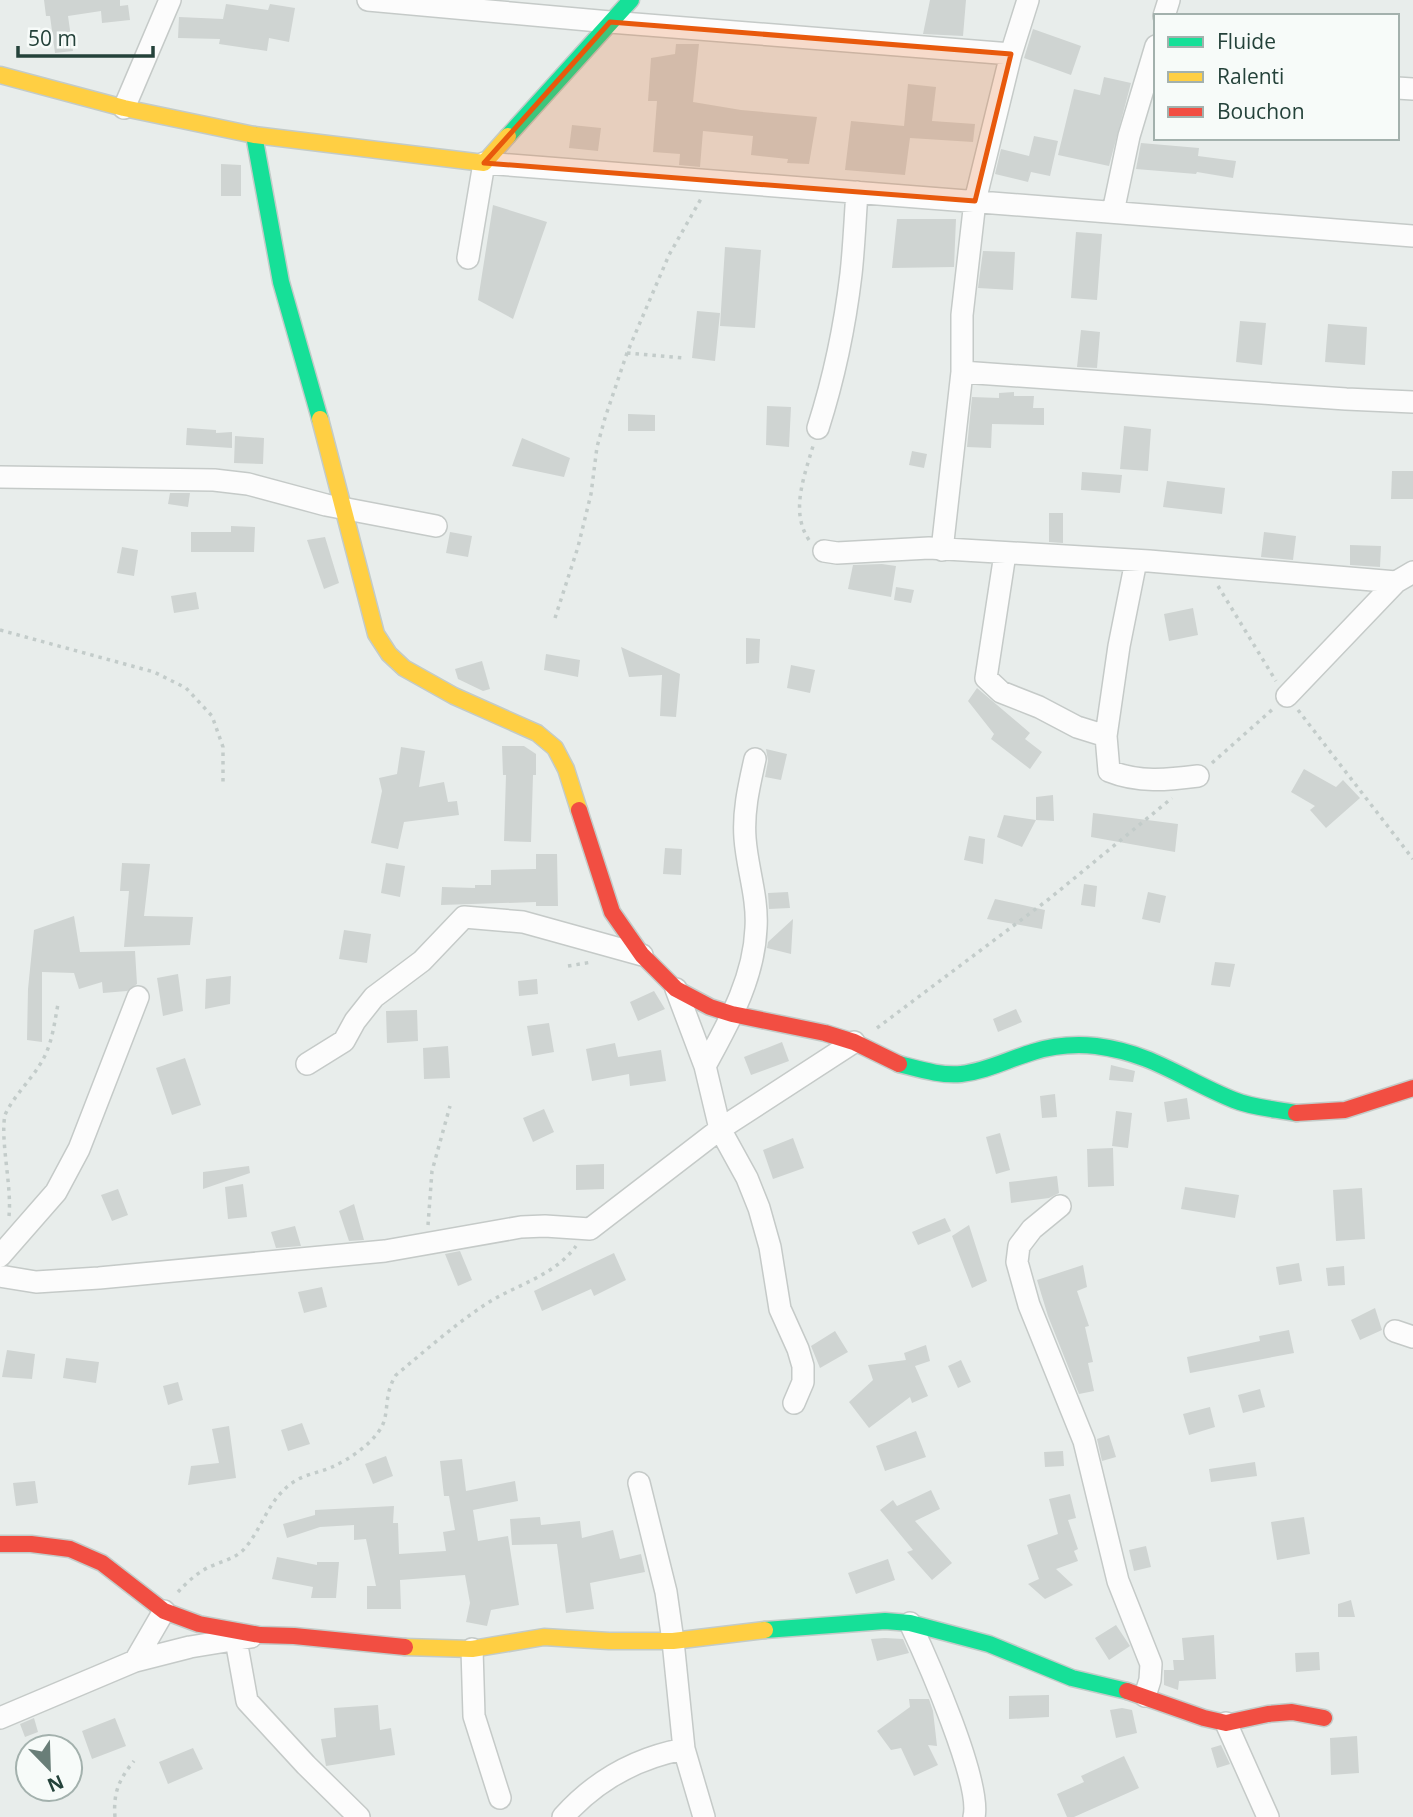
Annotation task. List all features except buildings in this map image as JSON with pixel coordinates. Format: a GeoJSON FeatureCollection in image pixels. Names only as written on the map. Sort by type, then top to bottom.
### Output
{"type":"FeatureCollection","features":[{"type":"Feature","properties":{"kind":"street"},"geometry":{"type":"LineString","coordinates":[[124,108],[170,0]]}},
{"type":"Feature","properties":{"kind":"street"},"geometry":{"type":"LineString","coordinates":[[368,0],[503,6],[610,22],[1012,54]]}},
{"type":"Feature","properties":{"kind":"street"},"geometry":{"type":"LineString","coordinates":[[468,258],[484,163],[631,0]]}},
{"type":"Feature","properties":{"kind":"street"},"geometry":{"type":"LineString","coordinates":[[942,550],[962,372],[963,303],[975,201],[1028,0]]}},
{"type":"Feature","properties":{"kind":"street"},"geometry":{"type":"LineString","coordinates":[[1113,212],[1129,136],[1154,60]]}},
{"type":"Feature","properties":{"kind":"street"},"geometry":{"type":"LineString","coordinates":[[0,75],[124,108],[254,135],[484,163],[1413,236]]}},
{"type":"Feature","properties":{"kind":"street"},"geometry":{"type":"LineString","coordinates":[[254,135],[281,282],[345,509],[376,634],[389,654],[404,668],[454,696],[537,733],[555,748],[566,769],[612,912],[642,955],[676,989],[693,1000],[732,1014],[787,1024],[854,1042],[892,1063],[937,1073],[960,1074],[988,1068],[1034,1051],[1065,1046],[1093,1046],[1128,1051],[1158,1062],[1236,1101],[1300,1114],[1345,1110],[1413,1088]]}},
{"type":"Feature","properties":{"kind":"street"},"geometry":{"type":"LineString","coordinates":[[818,428],[845,312],[858,192]]}},
{"type":"Feature","properties":{"kind":"street"},"geometry":{"type":"LineString","coordinates":[[962,372],[1413,402]]}},
{"type":"Feature","properties":{"kind":"street"},"geometry":{"type":"LineString","coordinates":[[0,477],[214,480],[258,486],[345,509],[436,526]]}},
{"type":"Feature","properties":{"kind":"street"},"geometry":{"type":"LineString","coordinates":[[824,551],[929,548],[1405,577]]}},
{"type":"Feature","properties":{"kind":"street"},"geometry":{"type":"LineString","coordinates":[[1005,554],[986,678],[1001,692],[1029,702],[1077,727],[1106,736]]}},
{"type":"Feature","properties":{"kind":"street"},"geometry":{"type":"LineString","coordinates":[[1136,561],[1119,646],[1106,736],[1109,771],[1125,778],[1150,781],[1198,776]]}},
{"type":"Feature","properties":{"kind":"street"},"geometry":{"type":"LineString","coordinates":[[1287,696],[1405,577]]}},
{"type":"Feature","properties":{"kind":"street"},"geometry":{"type":"LineString","coordinates":[[705,1066],[744,990],[752,962],[756,908],[744,816],[755,759]]}},
{"type":"Feature","properties":{"kind":"street"},"geometry":{"type":"LineString","coordinates":[[307,1064],[344,1041],[355,1021],[374,997],[422,961],[464,917],[523,922],[642,955]]}},
{"type":"Feature","properties":{"kind":"street"},"geometry":{"type":"LineString","coordinates":[[676,989],[705,1066],[720,1129],[747,1178],[759,1208],[770,1247],[780,1309],[803,1366],[803,1382],[794,1403]]}},
{"type":"Feature","properties":{"kind":"street"},"geometry":{"type":"LineString","coordinates":[[0,1256],[56,1192],[79,1149],[138,997]]}},
{"type":"Feature","properties":{"kind":"street"},"geometry":{"type":"LineString","coordinates":[[0,1276],[36,1282],[99,1278],[426,1245],[521,1227],[590,1229],[720,1129],[854,1042]]}},
{"type":"Feature","properties":{"kind":"street"},"geometry":{"type":"LineString","coordinates":[[1060,1206],[1032,1229],[1019,1246],[1017,1262],[1029,1305],[1084,1441],[1118,1581],[1151,1664],[1145,1696]]}},
{"type":"Feature","properties":{"kind":"street"},"geometry":{"type":"LineString","coordinates":[[639,1483],[659,1560],[674,1641],[684,1749],[704,1817]]}},
{"type":"Feature","properties":{"kind":"street"},"geometry":{"type":"LineString","coordinates":[[0,1544],[49,1546],[85,1555],[102,1563],[164,1611],[208,1627],[260,1635],[427,1649],[472,1649],[544,1637],[674,1641],[847,1621],[885,1621],[910,1623],[989,1644],[1072,1678],[1145,1696],[1182,1712],[1226,1723],[1292,1712],[1324,1718]]}},
{"type":"Feature","properties":{"kind":"street"},"geometry":{"type":"LineString","coordinates":[[135,1661],[164,1611]]}},
{"type":"Feature","properties":{"kind":"street"},"geometry":{"type":"LineString","coordinates":[[910,1623],[946,1706],[974,1799],[974,1817]]}},
{"type":"Feature","properties":{"kind":"street"},"geometry":{"type":"LineString","coordinates":[[0,1718],[135,1661],[190,1647],[260,1635]]}},
{"type":"Feature","properties":{"kind":"street"},"geometry":{"type":"LineString","coordinates":[[236,1640],[247,1702],[359,1817]]}},
{"type":"Feature","properties":{"kind":"street"},"geometry":{"type":"LineString","coordinates":[[472,1649],[474,1716],[500,1798]]}},
{"type":"Feature","properties":{"kind":"street"},"geometry":{"type":"LineString","coordinates":[[1226,1723],[1268,1817]]}},
{"type":"Feature","properties":{"kind":"street"},"geometry":{"type":"LineString","coordinates":[[563,1817],[583,1795],[629,1767],[650,1757],[684,1749]]}},
{"type":"Feature","properties":{"kind":"path"},"geometry":{"type":"LineString","coordinates":[[555,618],[588,507],[597,447],[627,353],[669,255],[713,181]]}},
{"type":"Feature","properties":{"kind":"path"},"geometry":{"type":"LineString","coordinates":[[627,353],[684,358]]}},
{"type":"Feature","properties":{"kind":"path"},"geometry":{"type":"LineString","coordinates":[[818,428],[799,508],[800,523],[805,534],[813,545],[824,551]]}},
{"type":"Feature","properties":{"kind":"path"},"geometry":{"type":"LineString","coordinates":[[1207,566],[1247,636],[1287,696],[1413,859]]}},
{"type":"Feature","properties":{"kind":"path"},"geometry":{"type":"LineString","coordinates":[[0,630],[153,672],[186,688],[212,716],[223,747],[223,784]]}},
{"type":"Feature","properties":{"kind":"path"},"geometry":{"type":"LineString","coordinates":[[854,1042],[885,1023],[1113,849],[1287,696]]}},
{"type":"Feature","properties":{"kind":"path"},"geometry":{"type":"LineString","coordinates":[[9,1218],[8,1178],[1,1132],[5,1115],[41,1063],[51,1040],[58,1004]]}},
{"type":"Feature","properties":{"kind":"path"},"geometry":{"type":"LineString","coordinates":[[426,1245],[432,1171],[450,1106]]}},
{"type":"Feature","properties":{"kind":"path"},"geometry":{"type":"LineString","coordinates":[[164,1611],[193,1578],[246,1548],[273,1501],[294,1481],[332,1467],[350,1457],[380,1430],[386,1415],[388,1387],[396,1375],[467,1317],[507,1292],[543,1276],[567,1258]]}},
{"type":"Feature","properties":{"kind":"path"},"geometry":{"type":"LineString","coordinates":[[115,1817],[114,1798],[121,1777],[134,1761]]}},
{"type":"Feature","properties":{"kind":"highlighted area"},"geometry":{"type":"Polygon","coordinates":[[[610,22],[1011,54],[975,201],[484,163],[610,22]]]}},
{"type":"Feature","properties":{"kind":"traffic: fast"},"geometry":{"type":"LineString","coordinates":[[508,136],[631,0]]}},
{"type":"Feature","properties":{"kind":"traffic: fast"},"geometry":{"type":"LineString","coordinates":[[254,135],[281,282],[320,419]]}},
{"type":"Feature","properties":{"kind":"traffic: fast"},"geometry":{"type":"LineString","coordinates":[[899,1064],[938,1073],[961,1074],[1048,1048],[1096,1046],[1151,1061],[1241,1103],[1296,1113]]}},
{"type":"Feature","properties":{"kind":"traffic: fast"},"geometry":{"type":"LineString","coordinates":[[765,1630],[885,1621],[910,1623],[989,1644],[1072,1678],[1127,1691]]}},
{"type":"Feature","properties":{"kind":"traffic: slow"},"geometry":{"type":"LineString","coordinates":[[0,75],[124,108],[254,135],[484,163],[508,136]]}},
{"type":"Feature","properties":{"kind":"traffic: slow"},"geometry":{"type":"LineString","coordinates":[[320,419],[376,634],[389,654],[404,668],[454,696],[537,733],[555,748],[566,769],[579,810]]}},
{"type":"Feature","properties":{"kind":"traffic: slow"},"geometry":{"type":"LineString","coordinates":[[405,1647],[472,1649],[544,1637],[673,1641],[765,1630]]}},
{"type":"Feature","properties":{"kind":"traffic: jam"},"geometry":{"type":"LineString","coordinates":[[579,810],[612,912],[642,955],[676,989],[710,1007],[732,1014],[825,1033],[854,1042],[899,1064]]}},
{"type":"Feature","properties":{"kind":"traffic: jam"},"geometry":{"type":"LineString","coordinates":[[1296,1113],[1345,1110],[1413,1088]]}},
{"type":"Feature","properties":{"kind":"traffic: jam"},"geometry":{"type":"LineString","coordinates":[[0,1544],[31,1544],[70,1549],[102,1563],[164,1611],[199,1624],[260,1635],[405,1647]]}},
{"type":"Feature","properties":{"kind":"traffic: jam"},"geometry":{"type":"LineString","coordinates":[[1127,1691],[1226,1723],[1292,1712],[1324,1718]]}}]}
